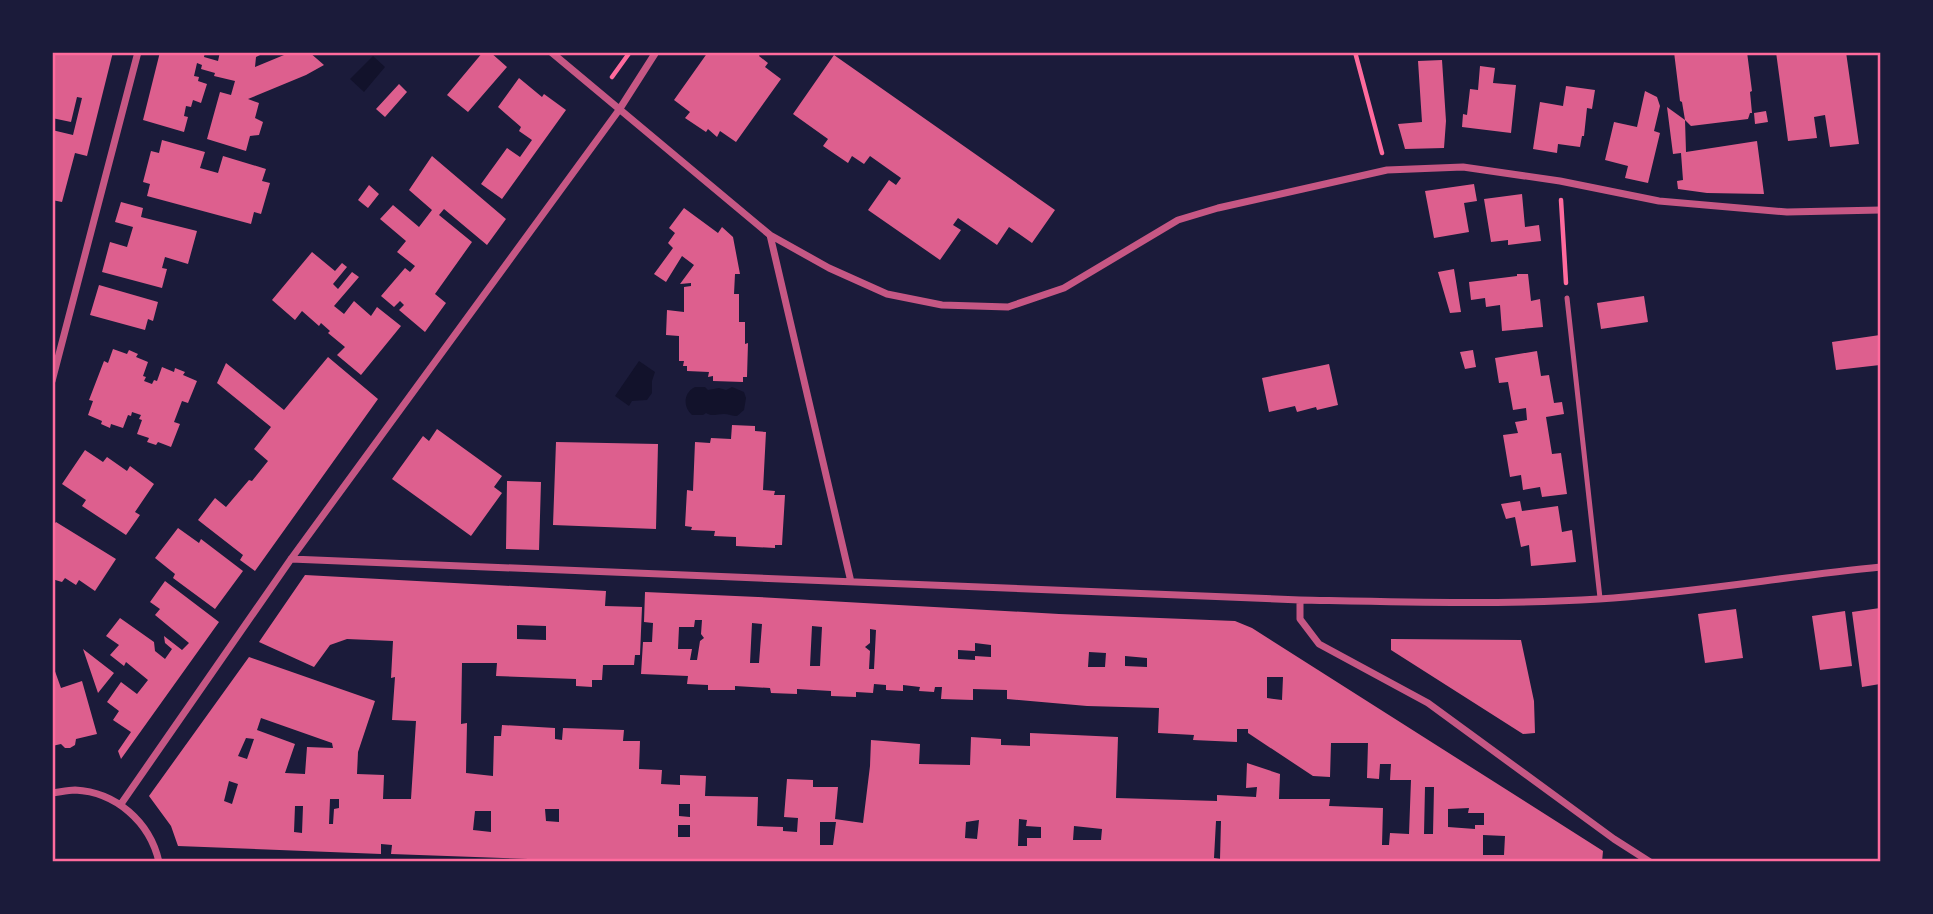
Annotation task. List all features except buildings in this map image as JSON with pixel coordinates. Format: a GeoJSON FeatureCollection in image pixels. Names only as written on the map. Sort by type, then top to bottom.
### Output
{"type":"FeatureCollection","features":[{"type":"Feature","properties":{"kind":"street"},"geometry":{"type":"LineString","coordinates":[[52,381],[138,52]]}},
{"type":"Feature","properties":{"kind":"street"},"geometry":{"type":"LineString","coordinates":[[551,52],[770,235],[829,268],[887,294],[942,305],[1008,307],[1064,288],[1178,220],[1218,208],[1387,170],[1463,167],[1560,181],[1659,201],[1787,212],[1881,210]]}},
{"type":"Feature","properties":{"kind":"street"},"geometry":{"type":"LineString","coordinates":[[121,804],[291,559],[619,110],[656,52]]}},
{"type":"Feature","properties":{"kind":"street"},"geometry":{"type":"LineString","coordinates":[[770,235],[851,582]]}},
{"type":"Feature","properties":{"kind":"street"},"geometry":{"type":"LineString","coordinates":[[291,559],[1300,600],[1414,602],[1601,598],[1881,567]]}},
{"type":"Feature","properties":{"kind":"street"},"geometry":{"type":"LineString","coordinates":[[1300,600],[1300,619],[1319,643],[1428,704],[1614,839],[1650,862]]}},
{"type":"Feature","properties":{"kind":"street"},"geometry":{"type":"LineString","coordinates":[[52,793],[73,790],[98,794],[121,804],[141,823],[155,847],[159,862]]}},
{"type":"Feature","properties":{"kind":"lane"},"geometry":{"type":"LineString","coordinates":[[1567,298],[1601,598]]}},
{"type":"Feature","properties":{"kind":"path"},"geometry":{"type":"LineString","coordinates":[[612,77],[630,52]]}},
{"type":"Feature","properties":{"kind":"path"},"geometry":{"type":"LineString","coordinates":[[1355,52],[1383,155]]}},
{"type":"Feature","properties":{"kind":"path"},"geometry":{"type":"LineString","coordinates":[[1560,196],[1567,298]]}},
{"type":"Feature","properties":{"kind":"shaded area"},"geometry":{"type":"Polygon","coordinates":[[[373,56],[385,67],[364,92],[350,79],[373,56]]]}},
{"type":"Feature","properties":{"kind":"shaded area"},"geometry":{"type":"Polygon","coordinates":[[[639,361],[655,372],[652,393],[647,400],[632,401],[629,406],[615,396],[639,361]]]}},
{"type":"Feature","properties":{"kind":"shaded area"},"geometry":{"type":"Polygon","coordinates":[[[695,387],[726,390],[732,387],[744,392],[744,410],[737,416],[706,413],[692,415],[686,400],[688,393],[695,387]]]}}]}
